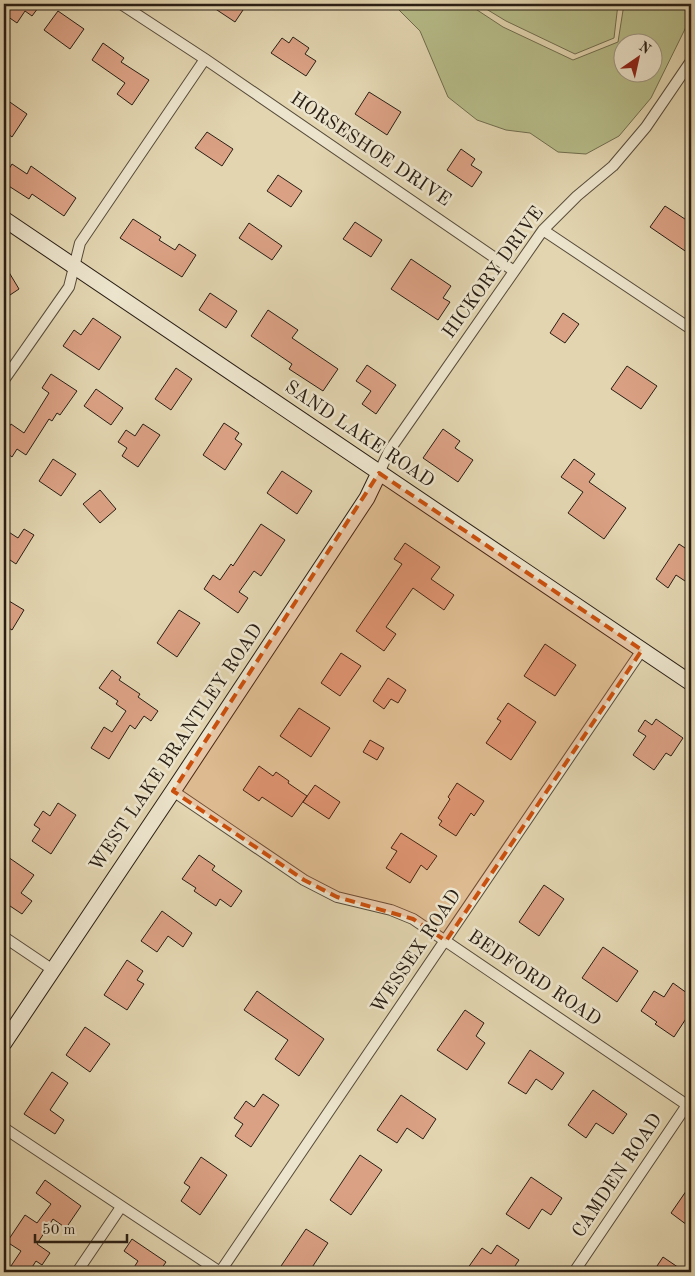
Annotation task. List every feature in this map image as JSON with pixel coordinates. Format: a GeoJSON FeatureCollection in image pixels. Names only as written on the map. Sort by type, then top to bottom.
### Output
{"type":"FeatureCollection","features":[{"type":"Feature","properties":{"kind":"street","name":"HORSESHOE DRIVE"},"geometry":{"type":"LineString","coordinates":[[121,4],[205,59],[514,271]]}},
{"type":"Feature","properties":{"kind":"street"},"geometry":{"type":"LineString","coordinates":[[4,380],[69,287],[80,243],[205,59]]}},
{"type":"Feature","properties":{"kind":"street","name":"HICKORY DRIVE"},"geometry":{"type":"LineString","coordinates":[[380,473],[389,451],[543,230],[577,196],[613,166],[646,127],[691,61]]}},
{"type":"Feature","properties":{"kind":"street","name":"SAND LAKE ROAD"},"geometry":{"type":"LineString","coordinates":[[4,219],[691,683]]}},
{"type":"Feature","properties":{"kind":"street"},"geometry":{"type":"LineString","coordinates":[[543,230],[691,330]]}},
{"type":"Feature","properties":{"kind":"street","name":"WEST LAKE BRANTLEY ROAD"},"geometry":{"type":"LineString","coordinates":[[4,1043],[174,792],[367,498],[380,473]]}},
{"type":"Feature","properties":{"kind":"street","name":"WESSEX ROAD"},"geometry":{"type":"LineString","coordinates":[[220,1272],[642,650]]}},
{"type":"Feature","properties":{"kind":"street","name":"BEDFORD ROAD"},"geometry":{"type":"LineString","coordinates":[[174,792],[304,880],[336,897],[391,910],[412,919],[689,1102]]}},
{"type":"Feature","properties":{"kind":"street"},"geometry":{"type":"LineString","coordinates":[[4,937],[53,970]]}},
{"type":"Feature","properties":{"kind":"street","name":"CAMDEN ROAD"},"geometry":{"type":"LineString","coordinates":[[574,1272],[689,1102]]}},
{"type":"Feature","properties":{"kind":"street"},"geometry":{"type":"LineString","coordinates":[[4,1128],[220,1272]]}},
{"type":"Feature","properties":{"kind":"street"},"geometry":{"type":"LineString","coordinates":[[77,1272],[121,1207]]}},
{"type":"Feature","properties":{"kind":"highlighted area"},"geometry":{"type":"Polygon","coordinates":[[[379,473],[642,650],[446,941],[413,919],[337,897],[304,880],[173,791],[379,473]]]}},
{"type":"Feature","properties":{"kind":"green space"},"geometry":{"type":"Polygon","coordinates":[[[393,4],[468,4],[503,27],[573,60],[612,44],[612,82],[659,82],[651,98],[619,136],[586,154],[558,152],[530,133],[506,130],[477,120],[448,97],[420,31],[393,4]]]}},
{"type":"Feature","properties":{"kind":"green space"},"geometry":{"type":"Polygon","coordinates":[[[478,4],[618,4],[615,32],[612,32],[612,39],[575,54],[506,21],[478,4]]]}},
{"type":"Feature","properties":{"kind":"green space"},"geometry":{"type":"Polygon","coordinates":[[[624,4],[691,4],[691,22],[686,27],[662,76],[662,32],[620,32],[624,4]]]}},
{"type":"Feature","properties":{"kind":"building"},"geometry":{"type":"Polygon","coordinates":[[[4,4],[41,4],[32,16],[25,11],[17,23],[4,14],[4,4]]]}},
{"type":"Feature","properties":{"kind":"building"},"geometry":{"type":"Polygon","coordinates":[[[208,4],[247,4],[235,22],[208,4]]]}},
{"type":"Feature","properties":{"kind":"building"},"geometry":{"type":"Polygon","coordinates":[[[58,11],[84,29],[70,49],[44,30],[58,11]]]}},
{"type":"Feature","properties":{"kind":"building"},"geometry":{"type":"Polygon","coordinates":[[[293,37],[309,48],[305,54],[316,61],[306,76],[271,53],[282,38],[289,43],[293,37]]]}},
{"type":"Feature","properties":{"kind":"building"},"geometry":{"type":"Polygon","coordinates":[[[103,43],[124,58],[121,62],[149,80],[132,105],[117,94],[125,83],[92,60],[103,43]]]}},
{"type":"Feature","properties":{"kind":"building"},"geometry":{"type":"Polygon","coordinates":[[[369,92],[401,112],[387,135],[355,114],[369,92]]]}},
{"type":"Feature","properties":{"kind":"building"},"geometry":{"type":"Polygon","coordinates":[[[4,98],[27,114],[12,137],[4,131],[4,98]]]}},
{"type":"Feature","properties":{"kind":"building"},"geometry":{"type":"Polygon","coordinates":[[[207,132],[233,149],[222,166],[195,148],[207,132]]]}},
{"type":"Feature","properties":{"kind":"building"},"geometry":{"type":"Polygon","coordinates":[[[461,149],[475,159],[471,165],[482,172],[472,187],[447,170],[461,149]]]}},
{"type":"Feature","properties":{"kind":"building"},"geometry":{"type":"Polygon","coordinates":[[[12,164],[27,174],[31,166],[76,198],[64,216],[32,194],[29,199],[4,183],[4,177],[12,164]]]}},
{"type":"Feature","properties":{"kind":"building"},"geometry":{"type":"Polygon","coordinates":[[[278,175],[302,191],[291,207],[267,191],[278,175]]]}},
{"type":"Feature","properties":{"kind":"building"},"geometry":{"type":"Polygon","coordinates":[[[665,206],[691,223],[691,255],[650,227],[665,206]]]}},
{"type":"Feature","properties":{"kind":"building"},"geometry":{"type":"Polygon","coordinates":[[[133,219],[161,237],[159,240],[175,250],[179,244],[196,255],[182,277],[120,238],[133,219]]]}},
{"type":"Feature","properties":{"kind":"building"},"geometry":{"type":"Polygon","coordinates":[[[355,222],[382,240],[371,257],[343,239],[355,222]]]}},
{"type":"Feature","properties":{"kind":"building"},"geometry":{"type":"Polygon","coordinates":[[[249,223],[282,246],[272,260],[239,238],[249,223]]]}},
{"type":"Feature","properties":{"kind":"building"},"geometry":{"type":"Polygon","coordinates":[[[411,259],[451,286],[443,298],[450,302],[438,320],[391,289],[411,259]]]}},
{"type":"Feature","properties":{"kind":"building"},"geometry":{"type":"Polygon","coordinates":[[[4,264],[19,289],[4,299],[4,264]]]}},
{"type":"Feature","properties":{"kind":"building"},"geometry":{"type":"Polygon","coordinates":[[[210,293],[237,311],[226,328],[199,310],[210,293]]]}},
{"type":"Feature","properties":{"kind":"building"},"geometry":{"type":"Polygon","coordinates":[[[268,310],[298,330],[292,338],[338,369],[323,391],[289,369],[292,364],[251,336],[268,310]]]}},
{"type":"Feature","properties":{"kind":"building"},"geometry":{"type":"Polygon","coordinates":[[[563,313],[579,324],[565,343],[550,333],[563,313]]]}},
{"type":"Feature","properties":{"kind":"building"},"geometry":{"type":"Polygon","coordinates":[[[93,318],[121,337],[99,370],[63,346],[74,330],[81,335],[93,318]]]}},
{"type":"Feature","properties":{"kind":"building"},"geometry":{"type":"Polygon","coordinates":[[[367,365],[396,385],[376,414],[362,404],[371,391],[356,381],[367,365]]]}},
{"type":"Feature","properties":{"kind":"building"},"geometry":{"type":"Polygon","coordinates":[[[627,366],[657,386],[641,409],[611,389],[627,366]]]}},
{"type":"Feature","properties":{"kind":"building"},"geometry":{"type":"Polygon","coordinates":[[[176,368],[192,379],[171,410],[155,399],[176,368]]]}},
{"type":"Feature","properties":{"kind":"building"},"geometry":{"type":"Polygon","coordinates":[[[51,374],[77,391],[60,415],[57,413],[52,421],[49,419],[26,455],[17,449],[12,457],[4,451],[4,434],[11,424],[24,433],[49,393],[42,388],[51,374]]]}},
{"type":"Feature","properties":{"kind":"building"},"geometry":{"type":"Polygon","coordinates":[[[96,389],[123,408],[111,425],[84,406],[96,389]]]}},
{"type":"Feature","properties":{"kind":"building"},"geometry":{"type":"Polygon","coordinates":[[[224,423],[239,433],[235,439],[242,444],[225,470],[203,455],[224,423]]]}},
{"type":"Feature","properties":{"kind":"building"},"geometry":{"type":"Polygon","coordinates":[[[143,424],[160,435],[138,467],[122,456],[127,448],[118,442],[126,430],[135,436],[143,424]]]}},
{"type":"Feature","properties":{"kind":"building"},"geometry":{"type":"Polygon","coordinates":[[[443,429],[460,441],[455,448],[473,460],[458,482],[423,458],[443,429]]]}},
{"type":"Feature","properties":{"kind":"building"},"geometry":{"type":"Polygon","coordinates":[[[53,459],[76,474],[61,496],[39,481],[53,459]]]}},
{"type":"Feature","properties":{"kind":"building"},"geometry":{"type":"Polygon","coordinates":[[[574,459],[595,474],[589,482],[626,508],[604,539],[568,513],[583,492],[561,477],[574,459]]]}},
{"type":"Feature","properties":{"kind":"building"},"geometry":{"type":"Polygon","coordinates":[[[282,471],[312,491],[297,514],[267,493],[282,471]]]}},
{"type":"Feature","properties":{"kind":"building"},"geometry":{"type":"Polygon","coordinates":[[[100,490],[116,509],[100,523],[83,504],[100,490]]]}},
{"type":"Feature","properties":{"kind":"building"},"geometry":{"type":"Polygon","coordinates":[[[261,524],[285,540],[261,576],[254,571],[239,592],[248,598],[238,613],[204,589],[213,575],[220,580],[231,564],[233,566],[261,524]]]}},
{"type":"Feature","properties":{"kind":"building"},"geometry":{"type":"Polygon","coordinates":[[[4,529],[18,538],[24,529],[34,535],[16,564],[4,556],[4,529]]]}},
{"type":"Feature","properties":{"kind":"building"},"geometry":{"type":"Polygon","coordinates":[[[405,543],[440,567],[431,579],[454,595],[444,610],[413,588],[386,627],[396,634],[384,651],[356,631],[402,564],[394,559],[405,543]]]}},
{"type":"Feature","properties":{"kind":"building"},"geometry":{"type":"Polygon","coordinates":[[[679,544],[691,552],[691,585],[676,575],[668,588],[656,579],[679,544]]]}},
{"type":"Feature","properties":{"kind":"building"},"geometry":{"type":"Polygon","coordinates":[[[4,598],[24,610],[12,630],[4,625],[4,598]]]}},
{"type":"Feature","properties":{"kind":"building"},"geometry":{"type":"Polygon","coordinates":[[[179,610],[200,623],[177,657],[157,643],[179,610]]]}},
{"type":"Feature","properties":{"kind":"building"},"geometry":{"type":"Polygon","coordinates":[[[545,644],[576,665],[555,696],[524,676],[545,644]]]}},
{"type":"Feature","properties":{"kind":"building"},"geometry":{"type":"Polygon","coordinates":[[[341,653],[361,666],[340,696],[321,683],[341,653]]]}},
{"type":"Feature","properties":{"kind":"building"},"geometry":{"type":"Polygon","coordinates":[[[112,670],[121,677],[119,680],[140,694],[138,697],[158,711],[151,721],[144,716],[135,729],[130,725],[109,759],[91,748],[104,727],[112,732],[126,711],[116,704],[118,701],[99,688],[112,670]]]}},
{"type":"Feature","properties":{"kind":"building"},"geometry":{"type":"Polygon","coordinates":[[[388,678],[406,690],[398,703],[391,699],[384,709],[373,701],[388,678]]]}},
{"type":"Feature","properties":{"kind":"building"},"geometry":{"type":"Polygon","coordinates":[[[508,703],[536,722],[511,760],[486,743],[501,721],[497,719],[508,703]]]}},
{"type":"Feature","properties":{"kind":"building"},"geometry":{"type":"Polygon","coordinates":[[[299,708],[330,728],[311,757],[280,736],[299,708]]]}},
{"type":"Feature","properties":{"kind":"building"},"geometry":{"type":"Polygon","coordinates":[[[656,719],[683,738],[671,756],[666,753],[654,770],[633,755],[646,736],[638,731],[645,720],[652,725],[656,719]]]}},
{"type":"Feature","properties":{"kind":"building"},"geometry":{"type":"Polygon","coordinates":[[[370,740],[384,748],[377,760],[363,752],[370,740]]]}},
{"type":"Feature","properties":{"kind":"building"},"geometry":{"type":"Polygon","coordinates":[[[259,766],[273,776],[276,772],[307,796],[292,817],[262,797],[259,801],[243,790],[259,766]]]}},
{"type":"Feature","properties":{"kind":"building"},"geometry":{"type":"Polygon","coordinates":[[[457,783],[484,801],[474,816],[471,813],[456,836],[439,825],[442,821],[438,818],[457,783]]]}},
{"type":"Feature","properties":{"kind":"building"},"geometry":{"type":"Polygon","coordinates":[[[315,785],[340,802],[329,819],[303,802],[315,785]]]}},
{"type":"Feature","properties":{"kind":"building"},"geometry":{"type":"Polygon","coordinates":[[[58,803],[76,815],[51,854],[32,841],[40,829],[34,825],[43,811],[50,816],[58,803]]]}},
{"type":"Feature","properties":{"kind":"building"},"geometry":{"type":"Polygon","coordinates":[[[401,833],[437,856],[427,870],[421,865],[410,883],[386,868],[397,851],[391,848],[401,833]]]}},
{"type":"Feature","properties":{"kind":"building"},"geometry":{"type":"Polygon","coordinates":[[[199,855],[215,866],[212,870],[242,891],[231,907],[220,899],[216,906],[194,891],[196,888],[182,879],[199,855]]]}},
{"type":"Feature","properties":{"kind":"building"},"geometry":{"type":"Polygon","coordinates":[[[8,857],[34,875],[21,893],[32,901],[22,914],[4,902],[4,863],[8,857]]]}},
{"type":"Feature","properties":{"kind":"building"},"geometry":{"type":"Polygon","coordinates":[[[544,885],[564,899],[539,936],[519,922],[544,885]]]}},
{"type":"Feature","properties":{"kind":"building"},"geometry":{"type":"Polygon","coordinates":[[[162,911],[192,933],[183,947],[168,936],[157,952],[141,941],[162,911]]]}},
{"type":"Feature","properties":{"kind":"building"},"geometry":{"type":"Polygon","coordinates":[[[603,947],[638,971],[617,1002],[582,978],[603,947]]]}},
{"type":"Feature","properties":{"kind":"building"},"geometry":{"type":"Polygon","coordinates":[[[127,960],[143,971],[137,980],[144,984],[127,1010],[104,995],[127,960]]]}},
{"type":"Feature","properties":{"kind":"building"},"geometry":{"type":"Polygon","coordinates":[[[673,983],[691,996],[691,1011],[674,1037],[655,1024],[657,1022],[641,1011],[654,991],[664,997],[673,983]]]}},
{"type":"Feature","properties":{"kind":"building"},"geometry":{"type":"Polygon","coordinates":[[[257,991],[324,1039],[299,1076],[275,1059],[288,1040],[244,1010],[257,991]]]}},
{"type":"Feature","properties":{"kind":"building"},"geometry":{"type":"Polygon","coordinates":[[[465,1010],[484,1023],[476,1036],[485,1043],[467,1070],[437,1050],[465,1010]]]}},
{"type":"Feature","properties":{"kind":"building"},"geometry":{"type":"Polygon","coordinates":[[[85,1027],[110,1044],[90,1072],[66,1055],[85,1027]]]}},
{"type":"Feature","properties":{"kind":"building"},"geometry":{"type":"Polygon","coordinates":[[[530,1050],[564,1073],[552,1090],[536,1079],[526,1094],[508,1083],[530,1050]]]}},
{"type":"Feature","properties":{"kind":"building"},"geometry":{"type":"Polygon","coordinates":[[[52,1072],[68,1083],[50,1110],[64,1120],[55,1134],[24,1114],[52,1072]]]}},
{"type":"Feature","properties":{"kind":"building"},"geometry":{"type":"Polygon","coordinates":[[[593,1090],[627,1114],[613,1134],[596,1123],[586,1138],[568,1125],[593,1090]]]}},
{"type":"Feature","properties":{"kind":"building"},"geometry":{"type":"Polygon","coordinates":[[[263,1094],[279,1105],[251,1147],[235,1136],[243,1124],[234,1118],[246,1101],[254,1107],[263,1094]]]}},
{"type":"Feature","properties":{"kind":"building"},"geometry":{"type":"Polygon","coordinates":[[[401,1095],[436,1119],[423,1139],[407,1128],[397,1143],[377,1130],[401,1095]]]}},
{"type":"Feature","properties":{"kind":"building"},"geometry":{"type":"Polygon","coordinates":[[[360,1155],[382,1170],[351,1215],[330,1200],[360,1155]]]}},
{"type":"Feature","properties":{"kind":"building"},"geometry":{"type":"Polygon","coordinates":[[[201,1157],[227,1175],[200,1215],[181,1201],[190,1187],[184,1183],[201,1157]]]}},
{"type":"Feature","properties":{"kind":"building"},"geometry":{"type":"Polygon","coordinates":[[[531,1177],[562,1198],[551,1215],[542,1209],[529,1229],[506,1214],[531,1177]]]}},
{"type":"Feature","properties":{"kind":"building"},"geometry":{"type":"Polygon","coordinates":[[[45,1180],[81,1206],[66,1228],[53,1219],[37,1244],[50,1253],[42,1265],[36,1261],[29,1272],[7,1272],[21,1251],[7,1242],[25,1215],[37,1223],[51,1204],[36,1193],[45,1180]]]}},
{"type":"Feature","properties":{"kind":"building"},"geometry":{"type":"Polygon","coordinates":[[[691,1184],[691,1219],[687,1225],[671,1213],[691,1184]]]}},
{"type":"Feature","properties":{"kind":"building"},"geometry":{"type":"Polygon","coordinates":[[[306,1229],[328,1243],[309,1272],[277,1272],[306,1229]]]}},
{"type":"Feature","properties":{"kind":"building"},"geometry":{"type":"Polygon","coordinates":[[[132,1239],[166,1262],[159,1272],[131,1272],[138,1261],[124,1251],[132,1239]]]}},
{"type":"Feature","properties":{"kind":"building"},"geometry":{"type":"Polygon","coordinates":[[[497,1245],[519,1260],[511,1272],[465,1272],[482,1248],[491,1254],[497,1245]]]}},
{"type":"Feature","properties":{"kind":"building"},"geometry":{"type":"Polygon","coordinates":[[[663,1257],[685,1272],[653,1272],[663,1257]]]}}]}
